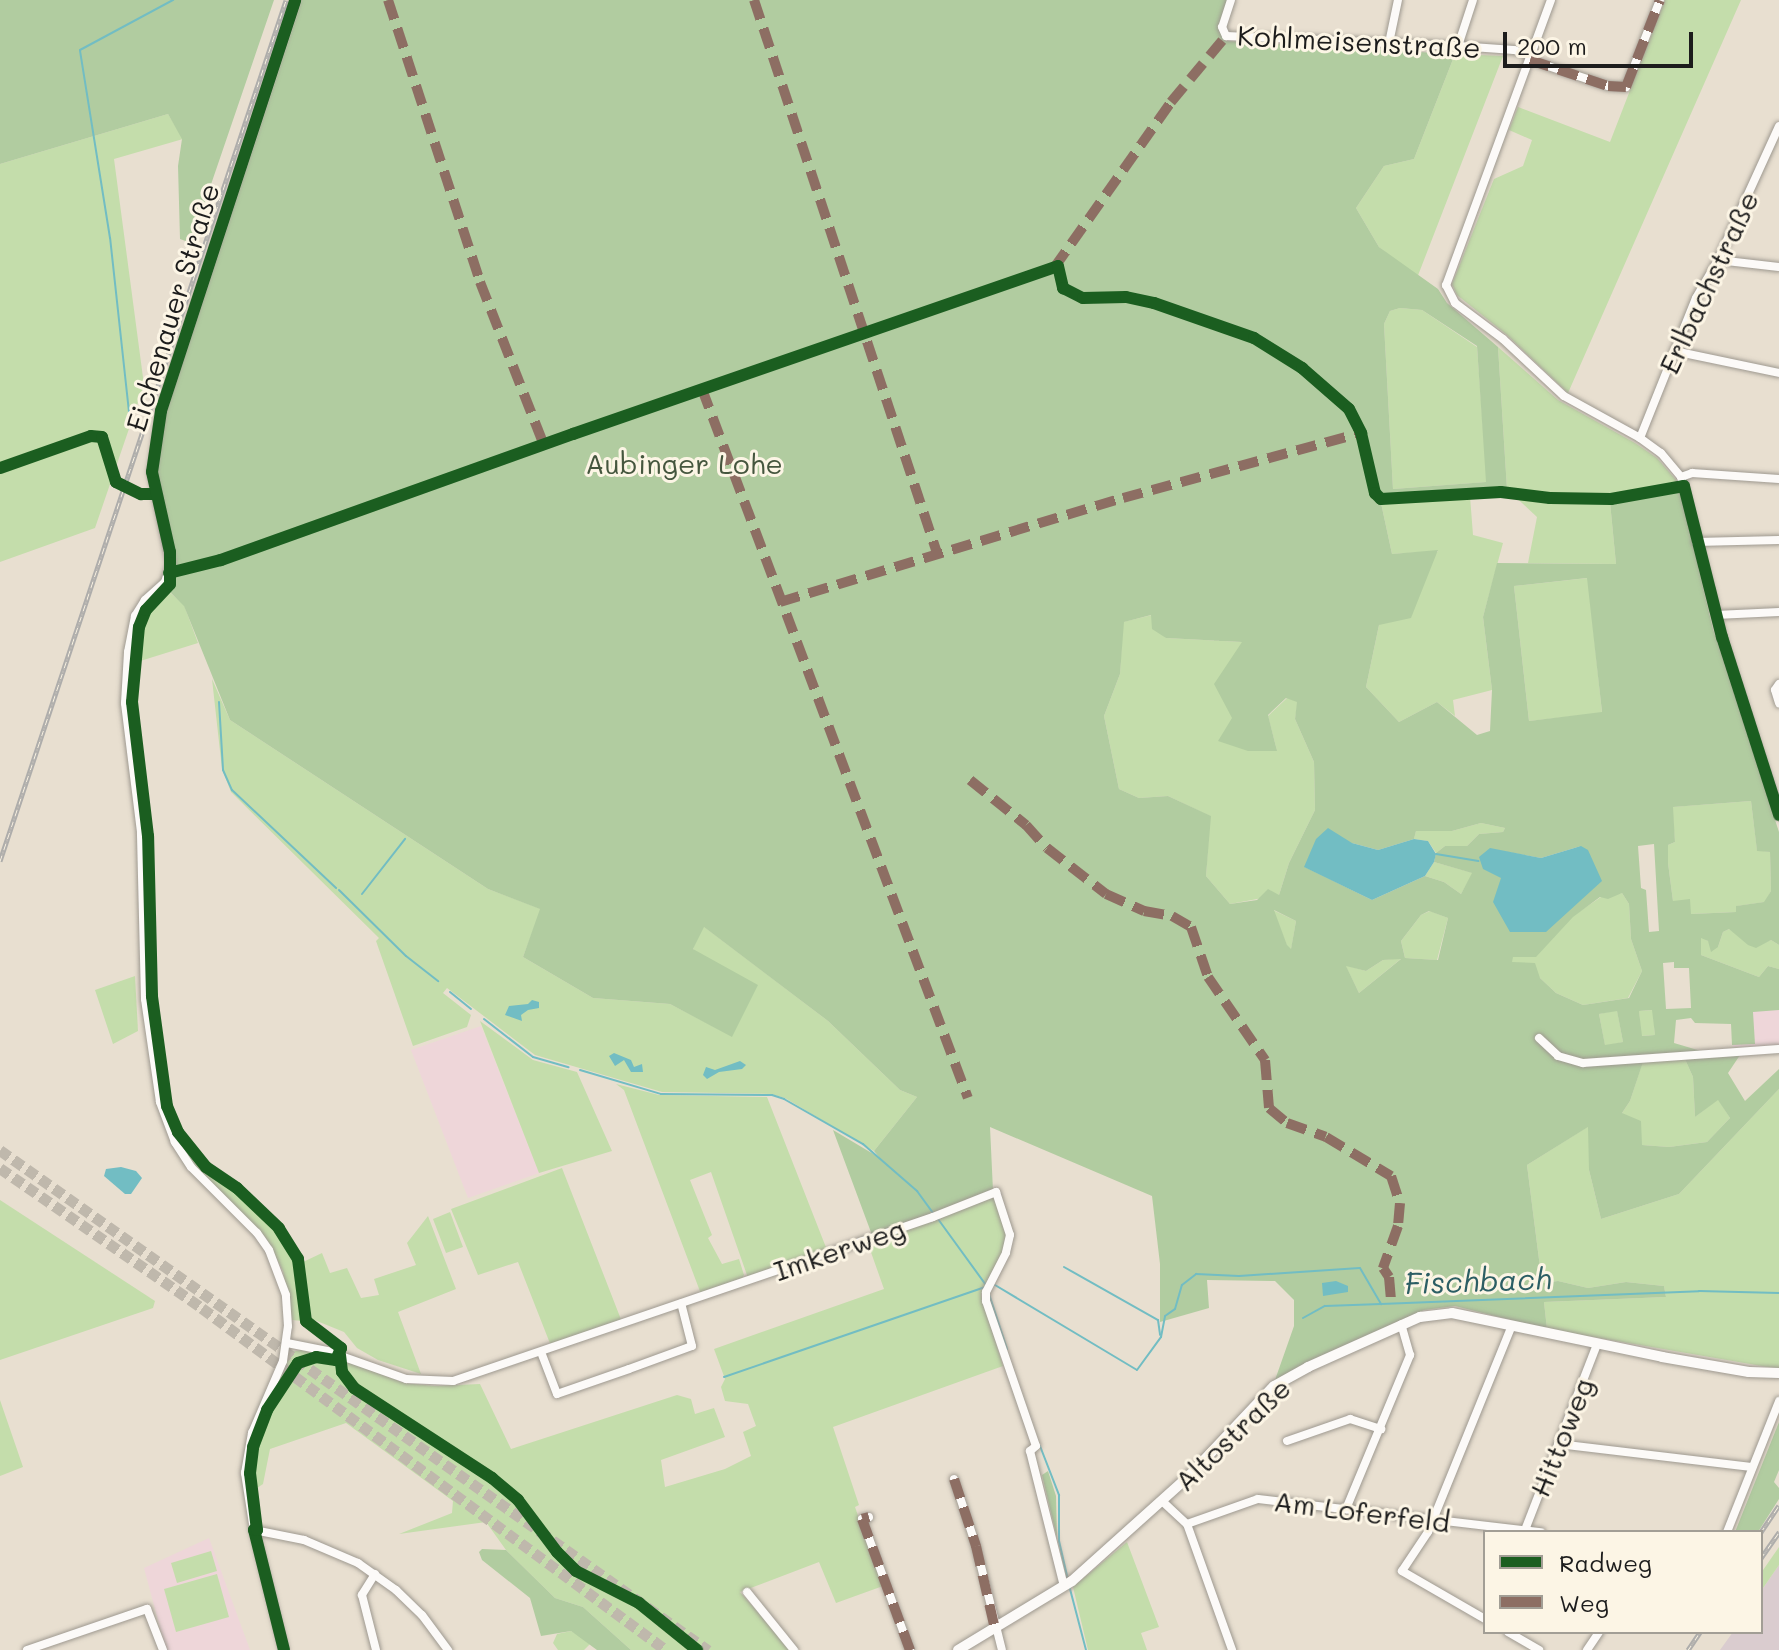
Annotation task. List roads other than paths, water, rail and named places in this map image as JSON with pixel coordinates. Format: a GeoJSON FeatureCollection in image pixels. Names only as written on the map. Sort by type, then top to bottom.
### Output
{"type":"FeatureCollection","features":[{"type":"Feature","properties":{"kind":"main road","name":"Altostraße"},"geometry":{"type":"LineString","coordinates":[[958,1650],[1068,1584],[1162,1501],[1274,1386],[1308,1367],[1425,1315],[1452,1313],[1749,1372],[1779,1373]]}},
{"type":"Feature","properties":{"kind":"street","name":"Eichenauer Straße"},"geometry":{"type":"LineString","coordinates":[[284,1650],[254,1530],[246,1455],[252,1433],[280,1372],[287,1343],[286,1295],[277,1264],[257,1233],[191,1167],[175,1142],[160,1102],[145,999],[141,832],[125,703],[128,652],[135,616],[145,600],[165,582],[171,564],[152,472],[161,411],[295,0]]}},
{"type":"Feature","properties":{"kind":"street","name":"Kohlmeisenstraße"},"geometry":{"type":"LineString","coordinates":[[1231,0],[1222,27],[1226,36],[1514,50],[1608,86],[1626,87],[1660,0]]}},
{"type":"Feature","properties":{"kind":"street"},"geometry":{"type":"LineString","coordinates":[[1389,43],[1398,0]]}},
{"type":"Feature","properties":{"kind":"street"},"geometry":{"type":"LineString","coordinates":[[1458,46],[1473,0]]}},
{"type":"Feature","properties":{"kind":"street"},"geometry":{"type":"LineString","coordinates":[[1551,0],[1447,276],[1448,294],[1571,401],[1640,438],[1661,453],[1681,477],[1716,615],[1779,815]]}},
{"type":"Feature","properties":{"kind":"street","name":"Erlbachstraße"},"geometry":{"type":"LineString","coordinates":[[1640,438],[1696,298],[1718,260],[1779,126]]}},
{"type":"Feature","properties":{"kind":"street"},"geometry":{"type":"LineString","coordinates":[[1718,260],[1779,267]]}},
{"type":"Feature","properties":{"kind":"street"},"geometry":{"type":"LineString","coordinates":[[1674,351],[1779,373]]}},
{"type":"Feature","properties":{"kind":"street"},"geometry":{"type":"LineString","coordinates":[[1681,477],[1692,473],[1779,479]]}},
{"type":"Feature","properties":{"kind":"street"},"geometry":{"type":"LineString","coordinates":[[1696,542],[1779,540]]}},
{"type":"Feature","properties":{"kind":"street"},"geometry":{"type":"LineString","coordinates":[[1716,615],[1779,612]]}},
{"type":"Feature","properties":{"kind":"street"},"geometry":{"type":"LineString","coordinates":[[1779,684],[1775,690],[1779,703]]}},
{"type":"Feature","properties":{"kind":"street"},"geometry":{"type":"LineString","coordinates":[[1539,1038],[1558,1056],[1583,1063],[1779,1049]]}},
{"type":"Feature","properties":{"kind":"street","name":"Imkerweg"},"geometry":{"type":"LineString","coordinates":[[287,1343],[340,1355],[397,1377],[437,1382],[467,1378],[935,1216],[996,1192],[1010,1235],[1006,1253],[986,1292],[993,1326],[1036,1446],[1030,1451],[1068,1584]]}},
{"type":"Feature","properties":{"kind":"street"},"geometry":{"type":"LineString","coordinates":[[541,1352],[557,1394],[629,1369],[692,1346],[681,1303]]}},
{"type":"Feature","properties":{"kind":"street"},"geometry":{"type":"LineString","coordinates":[[1346,1509],[1410,1355],[1401,1324]]}},
{"type":"Feature","properties":{"kind":"street"},"geometry":{"type":"LineString","coordinates":[[1483,1618],[1402,1571],[1434,1519],[1512,1325]]}},
{"type":"Feature","properties":{"kind":"street","name":"Hittoweg"},"geometry":{"type":"LineString","coordinates":[[1525,1530],[1597,1344]]}},
{"type":"Feature","properties":{"kind":"street"},"geometry":{"type":"LineString","coordinates":[[1728,1530],[1779,1401]]}},
{"type":"Feature","properties":{"kind":"street"},"geometry":{"type":"LineString","coordinates":[[1287,1441],[1350,1419],[1381,1429]]}},
{"type":"Feature","properties":{"kind":"street"},"geometry":{"type":"LineString","coordinates":[[1558,1444],[1752,1467]]}},
{"type":"Feature","properties":{"kind":"street"},"geometry":{"type":"LineString","coordinates":[[954,1479],[976,1546],[1002,1650]]}},
{"type":"Feature","properties":{"kind":"street","name":"Am Loferfeld"},"geometry":{"type":"LineString","coordinates":[[1187,1524],[1255,1499],[1525,1530]]}},
{"type":"Feature","properties":{"kind":"street"},"geometry":{"type":"LineString","coordinates":[[1162,1501],[1187,1524],[1232,1650]]}},
{"type":"Feature","properties":{"kind":"street"},"geometry":{"type":"LineString","coordinates":[[869,1517],[862,1519],[910,1650]]}},
{"type":"Feature","properties":{"kind":"street"},"geometry":{"type":"LineString","coordinates":[[254,1530],[288,1535],[333,1550],[375,1574],[422,1615],[448,1650]]}},
{"type":"Feature","properties":{"kind":"street"},"geometry":{"type":"LineString","coordinates":[[375,1574],[362,1595],[376,1650]]}},
{"type":"Feature","properties":{"kind":"street"},"geometry":{"type":"LineString","coordinates":[[747,1592],[794,1650]]}},
{"type":"Feature","properties":{"kind":"street"},"geometry":{"type":"LineString","coordinates":[[27,1650],[147,1609],[152,1613],[163,1650]]}},
{"type":"Feature","properties":{"kind":"street"},"geometry":{"type":"LineString","coordinates":[[1511,1634],[1539,1650]]}},
{"type":"Feature","properties":{"kind":"water"},"geometry":{"type":"Polygon","coordinates":[[[1328,828],[1352,843],[1378,850],[1414,839],[1428,841],[1436,854],[1434,862],[1425,876],[1372,900],[1304,867],[1316,839],[1328,828]]]}},
{"type":"Feature","properties":{"kind":"water"},"geometry":{"type":"Polygon","coordinates":[[[1581,846],[1588,850],[1602,881],[1546,932],[1510,932],[1493,902],[1501,878],[1483,869],[1479,857],[1490,848],[1541,858],[1581,846]]]}},
{"type":"Feature","properties":{"kind":"water"},"geometry":{"type":"Polygon","coordinates":[[[532,1000],[539,1002],[539,1008],[521,1015],[522,1021],[505,1015],[509,1006],[528,1004],[532,1000]]]}},
{"type":"Feature","properties":{"kind":"water"},"geometry":{"type":"Polygon","coordinates":[[[614,1053],[631,1060],[634,1067],[642,1064],[643,1072],[631,1072],[624,1060],[615,1066],[609,1056],[614,1053]]]}},
{"type":"Feature","properties":{"kind":"water"},"geometry":{"type":"Polygon","coordinates":[[[740,1061],[746,1065],[742,1069],[719,1072],[707,1079],[703,1075],[706,1067],[715,1070],[740,1061]]]}},
{"type":"Feature","properties":{"kind":"water"},"geometry":{"type":"Polygon","coordinates":[[[121,1167],[136,1171],[142,1178],[131,1194],[125,1194],[104,1176],[106,1169],[121,1167]]]}},
{"type":"Feature","properties":{"kind":"water"},"geometry":{"type":"Polygon","coordinates":[[[1336,1281],[1348,1286],[1348,1292],[1323,1296],[1322,1283],[1336,1281]]]}},
{"type":"Feature","properties":{"kind":"waterway"},"geometry":{"type":"LineString","coordinates":[[129,412],[110,238],[80,50],[173,0]]}},
{"type":"Feature","properties":{"kind":"waterway"},"geometry":{"type":"LineString","coordinates":[[219,702],[223,770],[232,790],[336,888]]}},
{"type":"Feature","properties":{"kind":"waterway"},"geometry":{"type":"LineString","coordinates":[[362,894],[405,839]]}},
{"type":"Feature","properties":{"kind":"waterway"},"geometry":{"type":"LineString","coordinates":[[1436,854],[1478,861]]}},
{"type":"Feature","properties":{"kind":"waterway"},"geometry":{"type":"LineString","coordinates":[[339,890],[406,956],[438,981]]}},
{"type":"Feature","properties":{"kind":"waterway"},"geometry":{"type":"LineString","coordinates":[[450,992],[471,1009]]}},
{"type":"Feature","properties":{"kind":"waterway"},"geometry":{"type":"LineString","coordinates":[[484,1019],[533,1057],[569,1067]]}},
{"type":"Feature","properties":{"kind":"waterway"},"geometry":{"type":"LineString","coordinates":[[580,1070],[661,1094],[772,1095],[784,1099],[863,1144],[917,1191],[934,1214]]}},
{"type":"Feature","properties":{"kind":"waterway"},"geometry":{"type":"LineString","coordinates":[[938,1219],[986,1285]]}},
{"type":"Feature","properties":{"kind":"waterway"},"geometry":{"type":"LineString","coordinates":[[1064,1267],[1158,1320],[1160,1335]]}},
{"type":"Feature","properties":{"kind":"waterway","name":"Fischbach"},"geometry":{"type":"LineString","coordinates":[[995,1285],[1137,1370],[1161,1337],[1165,1316],[1175,1309],[1182,1285],[1196,1274],[1239,1276],[1360,1268],[1381,1304],[1699,1291],[1779,1293]]}},
{"type":"Feature","properties":{"kind":"waterway"},"geometry":{"type":"LineString","coordinates":[[724,1377],[986,1287]]}},
{"type":"Feature","properties":{"kind":"waterway"},"geometry":{"type":"LineString","coordinates":[[989,1294],[1007,1349]]}},
{"type":"Feature","properties":{"kind":"waterway"},"geometry":{"type":"LineString","coordinates":[[1303,1318],[1325,1306],[1381,1304]]}},
{"type":"Feature","properties":{"kind":"waterway"},"geometry":{"type":"LineString","coordinates":[[1040,1446],[1059,1495],[1059,1541],[1068,1579]]}},
{"type":"Feature","properties":{"kind":"waterway"},"geometry":{"type":"LineString","coordinates":[[1070,1589],[1086,1650]]}},
{"type":"Feature","properties":{"kind":"tunnel"},"geometry":{"type":"LineString","coordinates":[[0,1150],[708,1650]]}},
{"type":"Feature","properties":{"kind":"tunnel"},"geometry":{"type":"LineString","coordinates":[[0,1168],[202,1308],[666,1650]]}},
{"type":"Feature","properties":{"kind":"railway"},"geometry":{"type":"LineString","coordinates":[[0,861],[286,0]]}},
{"type":"Feature","properties":{"kind":"railway"},"geometry":{"type":"LineString","coordinates":[[1762,1530],[1779,1505]]}},
{"type":"Feature","properties":{"kind":"railway"},"geometry":{"type":"LineString","coordinates":[[1763,1555],[1779,1532]]}},
{"type":"Feature","properties":{"kind":"railway"},"geometry":{"type":"LineString","coordinates":[[1688,1650],[1699,1634]]}},
{"type":"Feature","properties":{"kind":"park label","name":"Aubinger Lohe"},"geometry":{"type":"Point","coordinates":[684,463]}}]}
